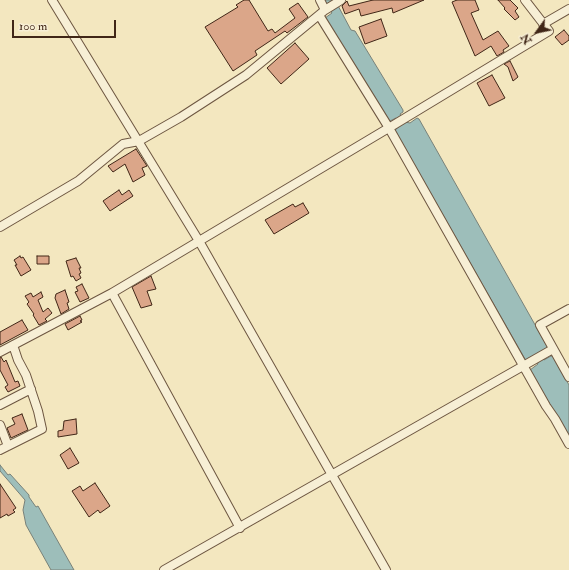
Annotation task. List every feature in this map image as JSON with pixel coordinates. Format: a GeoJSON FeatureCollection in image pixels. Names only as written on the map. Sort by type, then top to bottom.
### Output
{"type":"FeatureCollection","features":[{"type":"Feature","properties":{"kind":"street"},"geometry":{"type":"LineString","coordinates":[[52,0],[199,241],[386,570]]}},
{"type":"Feature","properties":{"kind":"street"},"geometry":{"type":"LineString","coordinates":[[320,0],[322,13],[391,127],[569,444]]}},
{"type":"Feature","properties":{"kind":"street"},"geometry":{"type":"LineString","coordinates":[[0,227],[78,181],[123,144],[139,142],[246,75],[322,13],[341,0]]}},
{"type":"Feature","properties":{"kind":"street"},"geometry":{"type":"LineString","coordinates":[[0,352],[112,293],[549,31],[525,0]]}},
{"type":"Feature","properties":{"kind":"street"},"geometry":{"type":"LineString","coordinates":[[543,24],[569,9]]}},
{"type":"Feature","properties":{"kind":"street"},"geometry":{"type":"LineString","coordinates":[[112,293],[240,528]]}},
{"type":"Feature","properties":{"kind":"street"},"geometry":{"type":"LineString","coordinates":[[569,309],[540,325],[569,377]]}},
{"type":"Feature","properties":{"kind":"street"},"geometry":{"type":"LineString","coordinates":[[0,450],[42,428],[31,389],[13,346]]}},
{"type":"Feature","properties":{"kind":"street"},"geometry":{"type":"LineString","coordinates":[[164,570],[553,349]]}},
{"type":"Feature","properties":{"kind":"street"},"geometry":{"type":"LineString","coordinates":[[0,405],[31,389]]}},
{"type":"Feature","properties":{"kind":"street"},"geometry":{"type":"LineString","coordinates":[[0,425],[8,446]]}},
{"type":"Feature","properties":{"kind":"water"},"geometry":{"type":"Polygon","coordinates":[[[323,0],[335,0],[351,30],[355,31],[403,110],[400,114],[405,122],[410,123],[417,118],[419,119],[547,346],[547,348],[540,352],[544,360],[553,356],[569,385],[569,438],[530,370],[538,364],[533,356],[526,360],[525,359],[395,131],[401,125],[396,118],[389,121],[325,18],[332,13],[323,0]]]}},
{"type":"Feature","properties":{"kind":"water"},"geometry":{"type":"Polygon","coordinates":[[[0,465],[29,495],[36,507],[38,506],[74,570],[51,570],[26,525],[23,510],[25,500],[0,471],[0,465]]]}},
{"type":"Feature","properties":{"kind":"building"},"geometry":{"type":"Polygon","coordinates":[[[244,0],[249,0],[268,31],[272,29],[275,33],[295,18],[289,9],[298,3],[308,17],[287,33],[285,31],[255,51],[257,55],[233,71],[205,27],[238,7],[236,5],[244,0]]]}},
{"type":"Feature","properties":{"kind":"building"},"geometry":{"type":"Polygon","coordinates":[[[373,0],[424,0],[393,13],[392,8],[361,16],[359,9],[345,14],[342,6],[347,1],[349,6],[373,0]]]}},
{"type":"Feature","properties":{"kind":"building"},"geometry":{"type":"Polygon","coordinates":[[[457,0],[475,0],[479,10],[471,13],[483,40],[498,31],[509,46],[503,50],[504,52],[497,56],[491,46],[475,56],[452,2],[457,0]]]}},
{"type":"Feature","properties":{"kind":"building"},"geometry":{"type":"Polygon","coordinates":[[[498,0],[510,0],[518,8],[515,11],[519,17],[515,20],[504,9],[505,8],[498,0]]]}},
{"type":"Feature","properties":{"kind":"building"},"geometry":{"type":"Polygon","coordinates":[[[381,19],[387,36],[365,44],[359,27],[381,19]]]}},
{"type":"Feature","properties":{"kind":"building"},"geometry":{"type":"Polygon","coordinates":[[[564,30],[569,36],[569,40],[562,45],[555,37],[564,30]]]}},
{"type":"Feature","properties":{"kind":"building"},"geometry":{"type":"Polygon","coordinates":[[[295,43],[309,59],[281,84],[267,68],[295,43]]]}},
{"type":"Feature","properties":{"kind":"building"},"geometry":{"type":"Polygon","coordinates":[[[510,61],[518,77],[513,81],[508,67],[504,64],[510,61]]]}},
{"type":"Feature","properties":{"kind":"building"},"geometry":{"type":"Polygon","coordinates":[[[492,75],[505,98],[489,106],[477,83],[492,75]]]}},
{"type":"Feature","properties":{"kind":"building"},"geometry":{"type":"Polygon","coordinates":[[[136,149],[147,166],[142,168],[145,175],[133,182],[125,164],[113,172],[108,166],[136,149]]]}},
{"type":"Feature","properties":{"kind":"building"},"geometry":{"type":"Polygon","coordinates":[[[119,190],[122,195],[129,190],[133,196],[110,211],[103,201],[119,190]]]}},
{"type":"Feature","properties":{"kind":"building"},"geometry":{"type":"Polygon","coordinates":[[[303,203],[309,213],[274,234],[265,220],[293,204],[295,207],[303,203]]]}},
{"type":"Feature","properties":{"kind":"building"},"geometry":{"type":"Polygon","coordinates":[[[20,256],[21,258],[23,257],[31,270],[21,276],[14,260],[20,256]]]}},
{"type":"Feature","properties":{"kind":"building"},"geometry":{"type":"Polygon","coordinates":[[[37,256],[49,256],[49,264],[37,264],[37,256]]]}},
{"type":"Feature","properties":{"kind":"building"},"geometry":{"type":"Polygon","coordinates":[[[76,258],[81,268],[79,268],[81,273],[79,274],[81,278],[76,281],[73,276],[71,277],[66,261],[76,258]]]}},
{"type":"Feature","properties":{"kind":"building"},"geometry":{"type":"Polygon","coordinates":[[[151,276],[156,289],[147,291],[152,305],[141,308],[132,287],[151,276]]]}},
{"type":"Feature","properties":{"kind":"building"},"geometry":{"type":"Polygon","coordinates":[[[82,284],[89,298],[80,302],[75,292],[78,291],[76,287],[82,284]]]}},
{"type":"Feature","properties":{"kind":"building"},"geometry":{"type":"Polygon","coordinates":[[[65,290],[69,302],[67,303],[69,309],[61,314],[55,298],[56,294],[65,290]]]}},
{"type":"Feature","properties":{"kind":"building"},"geometry":{"type":"Polygon","coordinates":[[[41,292],[43,297],[38,300],[43,312],[48,308],[52,313],[45,319],[47,321],[39,325],[27,304],[29,302],[25,296],[31,293],[33,297],[41,292]]]}},
{"type":"Feature","properties":{"kind":"building"},"geometry":{"type":"Polygon","coordinates":[[[80,316],[82,320],[80,321],[82,322],[68,330],[65,324],[80,316]]]}},
{"type":"Feature","properties":{"kind":"building"},"geometry":{"type":"Polygon","coordinates":[[[22,320],[28,330],[0,345],[0,332],[22,320]]]}},
{"type":"Feature","properties":{"kind":"building"},"geometry":{"type":"Polygon","coordinates":[[[0,357],[4,362],[6,360],[15,382],[18,381],[20,386],[8,392],[5,387],[8,385],[0,370],[0,357]]]}},
{"type":"Feature","properties":{"kind":"building"},"geometry":{"type":"Polygon","coordinates":[[[22,414],[28,430],[11,438],[7,428],[15,424],[12,418],[22,414]]]}},
{"type":"Feature","properties":{"kind":"building"},"geometry":{"type":"Polygon","coordinates":[[[76,419],[77,434],[58,437],[58,431],[63,430],[64,421],[76,419]]]}},
{"type":"Feature","properties":{"kind":"building"},"geometry":{"type":"Polygon","coordinates":[[[70,448],[79,463],[68,469],[60,455],[70,448]]]}},
{"type":"Feature","properties":{"kind":"building"},"geometry":{"type":"Polygon","coordinates":[[[95,483],[110,506],[100,513],[98,510],[89,517],[72,491],[80,486],[83,491],[95,483]]]}},
{"type":"Feature","properties":{"kind":"building"},"geometry":{"type":"Polygon","coordinates":[[[0,484],[16,508],[13,510],[15,512],[0,518],[0,484]]]}}]}
